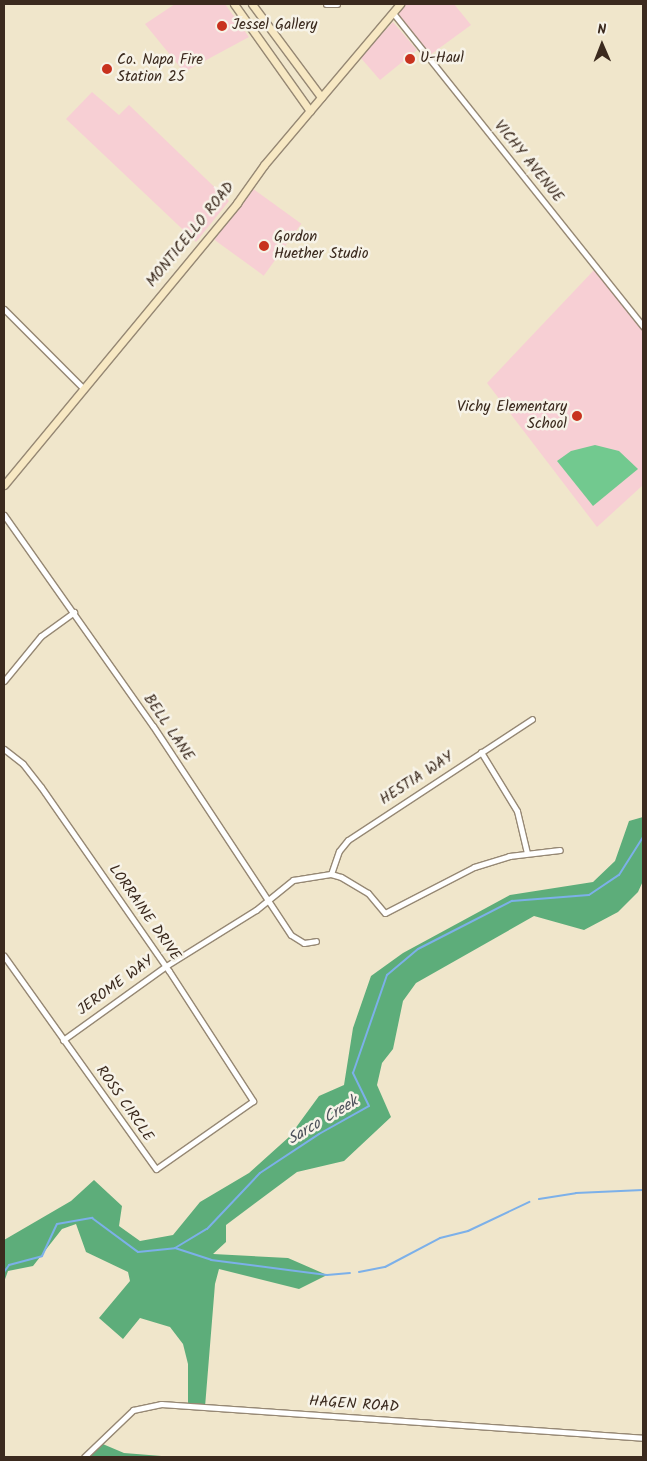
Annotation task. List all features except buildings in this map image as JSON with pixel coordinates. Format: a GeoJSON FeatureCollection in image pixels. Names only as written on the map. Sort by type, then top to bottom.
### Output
{"type":"FeatureCollection","features":[{"type":"Feature","properties":{"kind":"main road"},"geometry":{"type":"LineString","coordinates":[[234,4],[310,111]]}},
{"type":"Feature","properties":{"kind":"main road"},"geometry":{"type":"LineString","coordinates":[[252,4],[321,97]]}},
{"type":"Feature","properties":{"kind":"main road","name":"MONTICELLO ROAD"},"geometry":{"type":"LineString","coordinates":[[4,485],[321,97],[400,4]]}},
{"type":"Feature","properties":{"kind":"street"},"geometry":{"type":"LineString","coordinates":[[326,4],[336,4]]}},
{"type":"Feature","properties":{"kind":"street","name":"VICHY AVENUE"},"geometry":{"type":"LineString","coordinates":[[393,13],[643,326]]}},
{"type":"Feature","properties":{"kind":"street"},"geometry":{"type":"LineString","coordinates":[[4,309],[83,388]]}},
{"type":"Feature","properties":{"kind":"street","name":"BELL LANE"},"geometry":{"type":"LineString","coordinates":[[4,515],[74,612],[297,940],[316,941]]}},
{"type":"Feature","properties":{"kind":"street"},"geometry":{"type":"LineString","coordinates":[[4,681],[41,636],[74,612]]}},
{"type":"Feature","properties":{"kind":"street","name":"HESTIA WAY"},"geometry":{"type":"LineString","coordinates":[[331,874],[340,851],[348,840],[532,719]]}},
{"type":"Feature","properties":{"kind":"street","name":"LORRAINE DRIVE"},"geometry":{"type":"LineString","coordinates":[[4,749],[23,764],[42,787],[166,966],[253,1100]]}},
{"type":"Feature","properties":{"kind":"street"},"geometry":{"type":"LineString","coordinates":[[481,752],[517,811],[528,853]]}},
{"type":"Feature","properties":{"kind":"street"},"geometry":{"type":"LineString","coordinates":[[331,874],[350,881],[368,893],[385,914],[456,874],[528,853],[560,850]]}},
{"type":"Feature","properties":{"kind":"street","name":"JEROME WAY"},"geometry":{"type":"LineString","coordinates":[[63,1040],[166,966],[256,910],[267,898],[293,880],[331,874]]}},
{"type":"Feature","properties":{"kind":"street","name":"ROSS CIRCLE"},"geometry":{"type":"LineString","coordinates":[[4,956],[156,1169],[253,1100]]}},
{"type":"Feature","properties":{"kind":"street","name":"HAGEN ROAD"},"geometry":{"type":"LineString","coordinates":[[84,1457],[121,1418],[136,1409],[152,1404],[643,1438]]}},
{"type":"Feature","properties":{"kind":"shaded area"},"geometry":{"type":"Polygon","coordinates":[[[175,4],[225,4],[249,37],[184,72],[145,24],[175,4]]]}},
{"type":"Feature","properties":{"kind":"shaded area"},"geometry":{"type":"Polygon","coordinates":[[[406,4],[454,4],[471,25],[430,55],[398,14],[406,4]]]}},
{"type":"Feature","properties":{"kind":"shaded area"},"geometry":{"type":"Polygon","coordinates":[[[393,22],[417,50],[380,80],[360,57],[393,22]]]}},
{"type":"Feature","properties":{"kind":"shaded area"},"geometry":{"type":"Polygon","coordinates":[[[92,92],[119,115],[129,105],[229,201],[196,242],[66,119],[92,92]]]}},
{"type":"Feature","properties":{"kind":"shaded area"},"geometry":{"type":"Polygon","coordinates":[[[252,188],[301,224],[264,276],[214,240],[252,188]]]}},
{"type":"Feature","properties":{"kind":"shaded area","name":"Vichy Elementary School"},"geometry":{"type":"Polygon","coordinates":[[[595,269],[643,329],[643,485],[597,527],[487,383],[595,269]]]}},
{"type":"Feature","properties":{"kind":"green space"},"geometry":{"type":"Polygon","coordinates":[[[595,445],[619,451],[638,469],[593,506],[557,461],[571,451],[595,445]]]}},
{"type":"Feature","properties":{"kind":"green space"},"geometry":{"type":"Polygon","coordinates":[[[643,817],[643,881],[638,892],[618,912],[584,930],[534,916],[416,983],[403,1001],[393,1049],[382,1063],[377,1085],[391,1117],[344,1161],[297,1172],[226,1225],[226,1242],[213,1254],[288,1258],[327,1275],[299,1289],[219,1269],[215,1284],[205,1407],[188,1406],[188,1364],[183,1344],[170,1327],[140,1318],[123,1339],[99,1318],[130,1281],[128,1272],[86,1252],[76,1224],[62,1229],[33,1266],[8,1271],[4,1282],[4,1240],[71,1201],[94,1180],[122,1206],[119,1226],[140,1241],[173,1235],[200,1202],[249,1173],[289,1137],[319,1096],[344,1085],[353,1028],[371,976],[403,953],[510,895],[593,882],[615,861],[629,821],[643,817]]]}},
{"type":"Feature","properties":{"kind":"green space"},"geometry":{"type":"Polygon","coordinates":[[[98,1442],[124,1453],[174,1457],[84,1457],[98,1442]]]}},
{"type":"Feature","properties":{"kind":"waterway","name":"Sarco Creek"},"geometry":{"type":"LineString","coordinates":[[4,1272],[9,1265],[42,1256],[57,1224],[92,1218],[138,1252],[175,1248],[207,1229],[260,1173],[319,1134],[369,1106],[353,1073],[387,975],[418,949],[512,901],[589,895],[619,875],[643,837]]}},
{"type":"Feature","properties":{"kind":"waterway"},"geometry":{"type":"LineString","coordinates":[[539,1199],[576,1193],[643,1190]]}},
{"type":"Feature","properties":{"kind":"waterway"},"geometry":{"type":"LineString","coordinates":[[359,1272],[385,1267],[440,1238],[468,1231],[529,1202]]}},
{"type":"Feature","properties":{"kind":"waterway"},"geometry":{"type":"LineString","coordinates":[[175,1248],[211,1260],[327,1275],[350,1273]]}},
{"type":"Feature","properties":{"kind":"place","name":"Jessel Gallery"},"geometry":{"type":"Point","coordinates":[222,26]}},
{"type":"Feature","properties":{"kind":"place","name":"U-Haul"},"geometry":{"type":"Point","coordinates":[410,59]}},
{"type":"Feature","properties":{"kind":"place","name":"Co. Napa Fire Station 25"},"geometry":{"type":"Point","coordinates":[107,69]}},
{"type":"Feature","properties":{"kind":"place","name":"Gordon Huether Studio"},"geometry":{"type":"Point","coordinates":[264,246]}},
{"type":"Feature","properties":{"kind":"place","name":"Vichy Elementary School"},"geometry":{"type":"Point","coordinates":[577,416]}}]}
